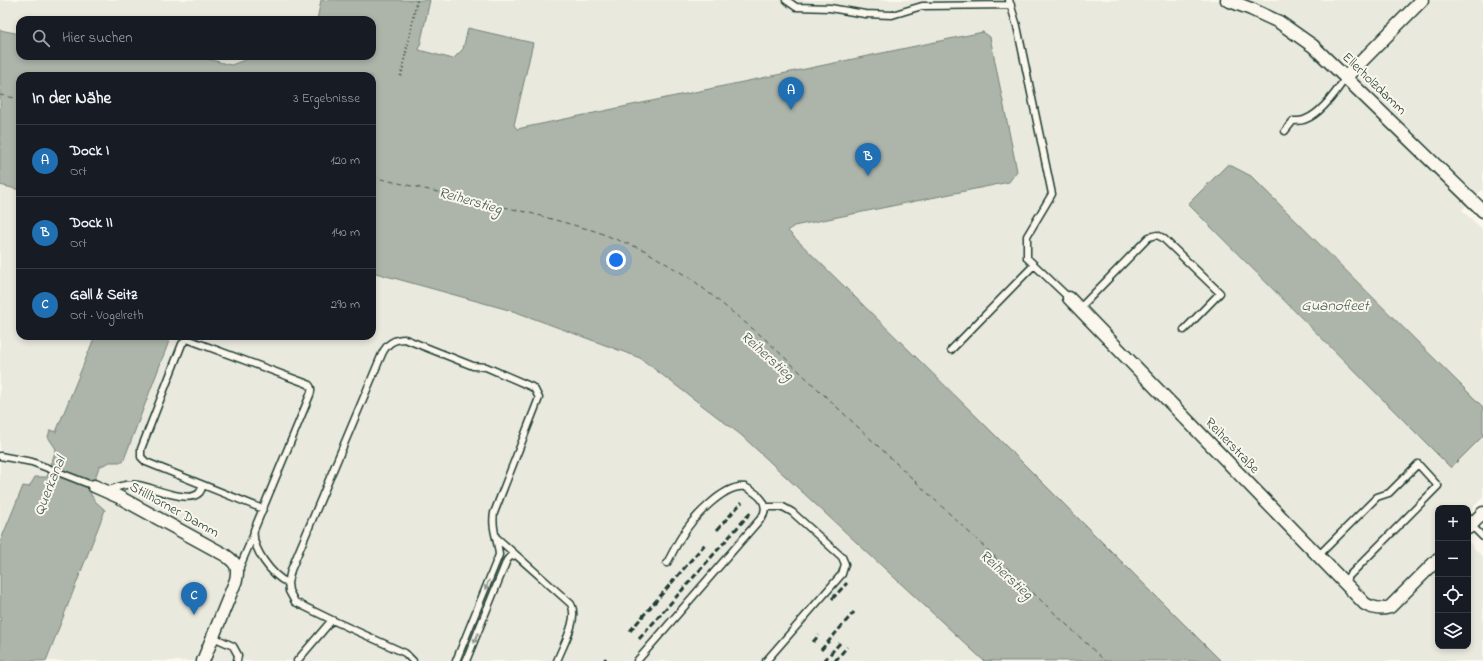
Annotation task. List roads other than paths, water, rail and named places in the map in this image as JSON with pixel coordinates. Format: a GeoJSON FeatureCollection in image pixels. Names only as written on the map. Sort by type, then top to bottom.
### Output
{"type":"FeatureCollection","features":[{"type":"Feature","properties":{"kind":"street","name":"Ellerholzdamm"},"geometry":{"type":"LineString","coordinates":[[1227,0],[1265,15],[1291,30],[1313,46],[1480,203]]}},
{"type":"Feature","properties":{"kind":"street"},"geometry":{"type":"LineString","coordinates":[[1346,77],[1422,0]]}},
{"type":"Feature","properties":{"kind":"street","name":"Reiherstraße"},"geometry":{"type":"LineString","coordinates":[[1069,298],[1365,604],[1377,609],[1390,607],[1435,562]]}},
{"type":"Feature","properties":{"kind":"street","name":"Stillhorner Damm"},"geometry":{"type":"LineString","coordinates":[[94,486],[225,555],[233,561],[237,569]]}},
{"type":"Feature","properties":{"kind":"street"},"geometry":{"type":"LineString","coordinates":[[1471,524],[1483,513]]}},
{"type":"Feature","properties":{"kind":"street"},"geometry":{"type":"LineString","coordinates":[[203,661],[236,580],[237,569]]}},
{"type":"Feature","properties":{"kind":"lane"},"geometry":{"type":"LineString","coordinates":[[786,0],[796,7],[830,8],[865,14],[892,15],[922,6],[1010,3],[1017,26],[1052,194],[1027,236],[1027,258],[1069,298]]}},
{"type":"Feature","properties":{"kind":"lane"},"geometry":{"type":"LineString","coordinates":[[1285,131],[1293,121],[1306,120],[1316,113],[1336,93],[1346,77]]}},
{"type":"Feature","properties":{"kind":"lane"},"geometry":{"type":"LineString","coordinates":[[1079,309],[1149,237],[1157,235],[1163,238],[1220,293],[1184,330]]}},
{"type":"Feature","properties":{"kind":"lane"},"geometry":{"type":"LineString","coordinates":[[952,350],[1034,265]]}},
{"type":"Feature","properties":{"kind":"lane"},"geometry":{"type":"LineString","coordinates":[[413,661],[405,652],[295,602],[289,591],[288,583],[291,570],[382,354],[389,344],[399,339],[413,341],[473,366],[486,367],[532,386],[538,394],[537,404],[494,513],[492,527],[499,552],[496,588]]}},
{"type":"Feature","properties":{"kind":"lane"},"geometry":{"type":"LineString","coordinates":[[186,340],[182,344],[141,448],[141,457],[146,462],[263,509]]}},
{"type":"Feature","properties":{"kind":"lane"},"geometry":{"type":"LineString","coordinates":[[193,340],[308,384],[312,390],[254,530],[253,536],[237,569]]}},
{"type":"Feature","properties":{"kind":"lane"},"geometry":{"type":"LineString","coordinates":[[0,456],[32,462],[94,486]]}},
{"type":"Feature","properties":{"kind":"lane"},"geometry":{"type":"LineString","coordinates":[[1318,556],[1377,497],[1389,493],[1418,464],[1438,486],[1343,582]]}},
{"type":"Feature","properties":{"kind":"lane"},"geometry":{"type":"LineString","coordinates":[[107,492],[127,484],[138,484],[173,494],[191,497],[199,493],[203,485]]}},
{"type":"Feature","properties":{"kind":"lane"},"geometry":{"type":"LineString","coordinates":[[637,661],[762,517],[766,507],[762,500],[745,487],[735,488],[725,493],[705,508],[692,521],[666,563]]}},
{"type":"Feature","properties":{"kind":"lane"},"geometry":{"type":"LineString","coordinates":[[766,507],[784,507],[792,512],[842,557],[845,564],[842,574],[766,661]]}},
{"type":"Feature","properties":{"kind":"lane"},"geometry":{"type":"LineString","coordinates":[[1471,528],[1483,537]]}},
{"type":"Feature","properties":{"kind":"lane"},"geometry":{"type":"LineString","coordinates":[[253,536],[270,569],[281,580],[288,583]]}},
{"type":"Feature","properties":{"kind":"lane"},"geometry":{"type":"LineString","coordinates":[[496,537],[571,604],[574,619],[556,661]]}},
{"type":"Feature","properties":{"kind":"lane"},"geometry":{"type":"LineString","coordinates":[[456,661],[499,552]]}},
{"type":"Feature","properties":{"kind":"lane"},"geometry":{"type":"LineString","coordinates":[[466,661],[508,558],[516,555]]}},
{"type":"Feature","properties":{"kind":"lane"},"geometry":{"type":"LineString","coordinates":[[297,661],[332,620]]}},
{"type":"Feature","properties":{"kind":"lane"},"geometry":{"type":"LineString","coordinates":[[213,637],[233,646],[238,655],[237,661]]}},
{"type":"Feature","properties":{"kind":"water","name":"Reiherstieg"},"geometry":{"type":"Polygon","coordinates":[[[321,0],[430,0],[419,50],[453,59],[463,49],[468,28],[533,43],[514,125],[517,129],[983,32],[990,37],[1017,171],[1009,182],[794,226],[788,231],[1221,661],[984,661],[741,435],[640,358],[516,312],[376,273],[376,72],[16,72],[16,189],[0,185],[0,30],[16,33],[16,60],[212,60],[231,65],[245,60],[376,60],[376,16],[318,16],[321,0]]]}},
{"type":"Feature","properties":{"kind":"water","name":"Guanofleet"},"geometry":{"type":"Polygon","coordinates":[[[1228,164],[1251,176],[1483,407],[1483,436],[1451,468],[1188,204],[1228,164]]]}},
{"type":"Feature","properties":{"kind":"water","name":"Querkanal"},"geometry":{"type":"Polygon","coordinates":[[[93,340],[169,340],[123,462],[110,462],[99,467],[90,493],[95,501],[105,510],[46,661],[0,661],[0,542],[23,486],[29,487],[35,477],[47,477],[56,449],[48,437],[50,430],[56,432],[93,340]]]}},
{"type":"Feature","properties":{"kind":"railway"},"geometry":{"type":"LineString","coordinates":[[717,530],[742,502]]}},
{"type":"Feature","properties":{"kind":"railway"},"geometry":{"type":"LineString","coordinates":[[639,639],[752,511]]}},
{"type":"Feature","properties":{"kind":"railway"},"geometry":{"type":"LineString","coordinates":[[630,631],[705,544]]}},
{"type":"Feature","properties":{"kind":"railway"},"geometry":{"type":"LineString","coordinates":[[832,599],[847,583]]}},
{"type":"Feature","properties":{"kind":"railway"},"geometry":{"type":"LineString","coordinates":[[821,650],[854,612]]}},
{"type":"Feature","properties":{"kind":"railway"},"geometry":{"type":"LineString","coordinates":[[813,642],[819,635]]}},
{"type":"Feature","properties":{"kind":"railway"},"geometry":{"type":"LineString","coordinates":[[824,661],[841,642]]}},
{"type":"Feature","properties":{"kind":"railway"},"geometry":{"type":"LineString","coordinates":[[835,661],[847,647]]}},
{"type":"Feature","properties":{"kind":"place","name":"Dock I"},"geometry":{"type":"Point","coordinates":[791,110]}},
{"type":"Feature","properties":{"kind":"place","name":"Dock II"},"geometry":{"type":"Point","coordinates":[868,176]}},
{"type":"Feature","properties":{"kind":"place","name":"Gall & Seitz"},"geometry":{"type":"Point","coordinates":[194,615]}}]}
